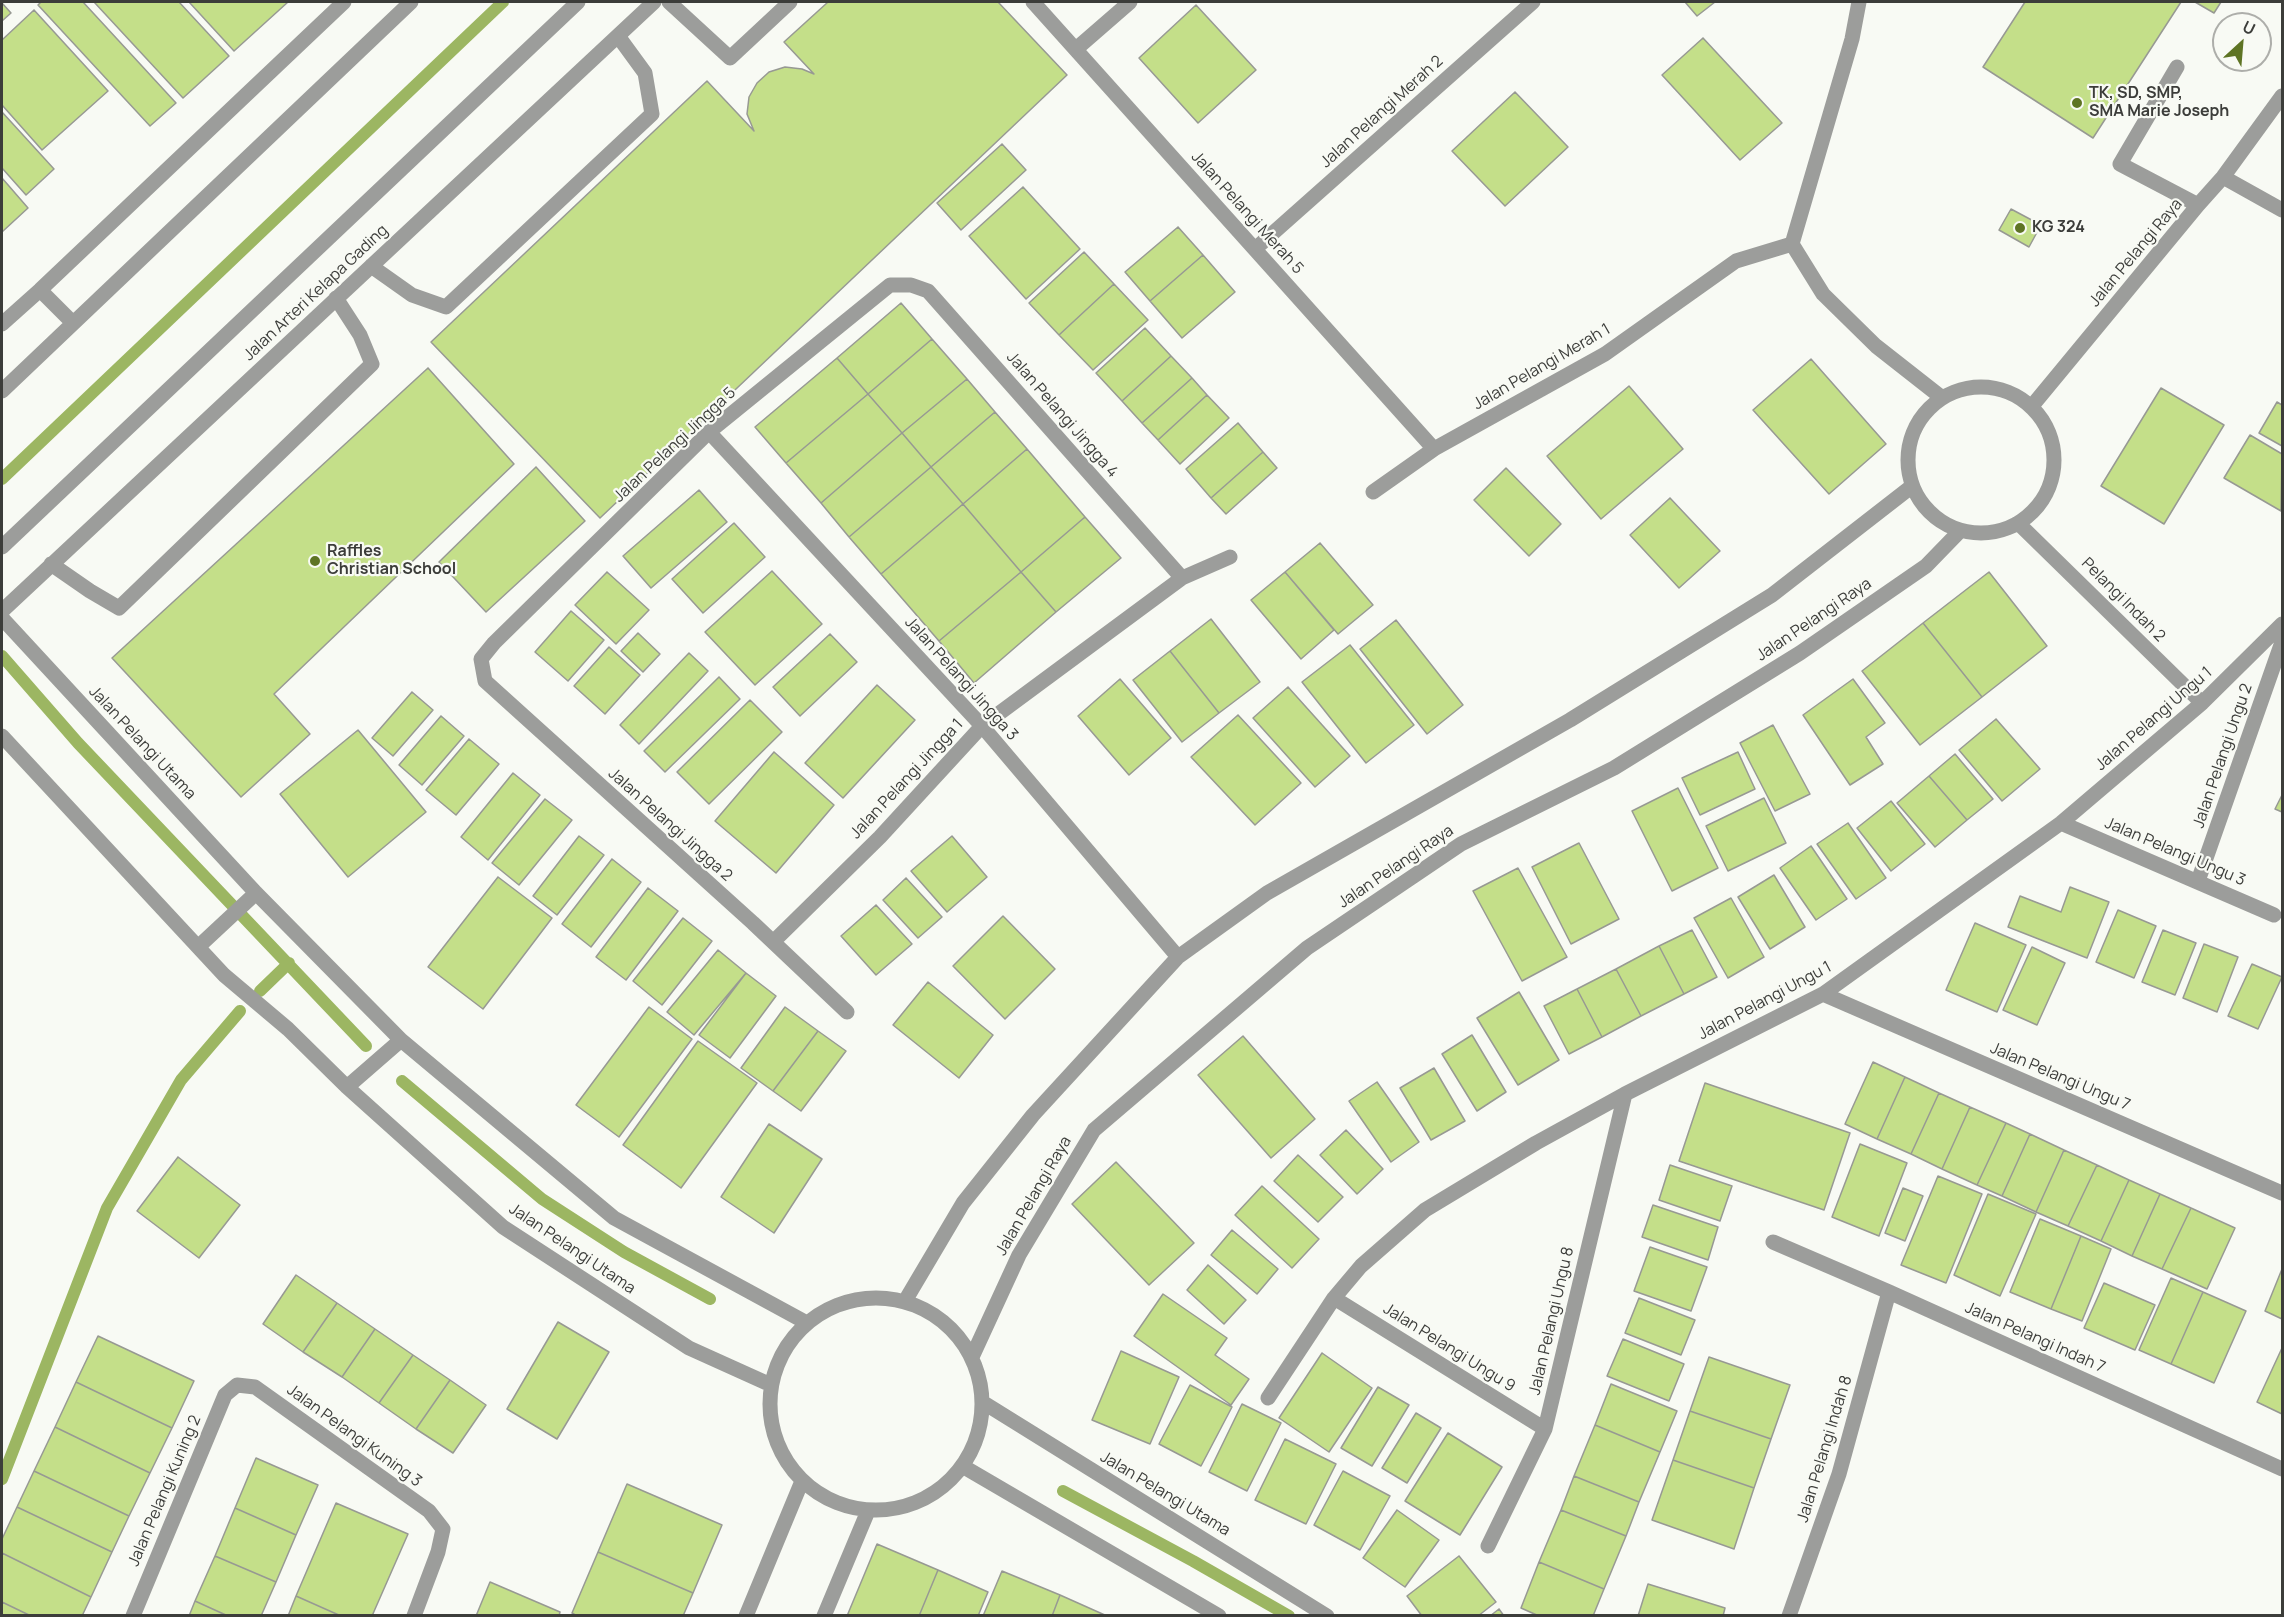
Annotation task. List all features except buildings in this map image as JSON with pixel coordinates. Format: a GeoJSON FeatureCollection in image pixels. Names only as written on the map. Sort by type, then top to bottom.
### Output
{"type":"FeatureCollection","features":[{"type":"Feature","properties":{"kind":"street"},"geometry":{"type":"LineString","coordinates":[[2,324],[344,2]]}},
{"type":"Feature","properties":{"kind":"street"},"geometry":{"type":"LineString","coordinates":[[2,391],[411,2]]}},
{"type":"Feature","properties":{"kind":"street","name":"Jalan Arteri Kelapa Gading"},"geometry":{"type":"LineString","coordinates":[[2,547],[578,2]]}},
{"type":"Feature","properties":{"kind":"street","name":"Jalan Arteri Kelapa Gading"},"geometry":{"type":"LineString","coordinates":[[2,611],[654,2]]}},
{"type":"Feature","properties":{"kind":"street"},"geometry":{"type":"LineString","coordinates":[[669,2],[730,58],[790,2]]}},
{"type":"Feature","properties":{"kind":"street","name":"Jalan Pelangi Merah 5"},"geometry":{"type":"LineString","coordinates":[[1033,2],[1434,448]]}},
{"type":"Feature","properties":{"kind":"street"},"geometry":{"type":"LineString","coordinates":[[1076,50],[1130,2]]}},
{"type":"Feature","properties":{"kind":"street","name":"Jalan Pelangi Merah 2"},"geometry":{"type":"LineString","coordinates":[[1255,249],[1533,2]]}},
{"type":"Feature","properties":{"kind":"street"},"geometry":{"type":"LineString","coordinates":[[1859,2],[1852,39],[1792,244],[1823,294],[1876,346],[1941,397]]}},
{"type":"Feature","properties":{"kind":"street"},"geometry":{"type":"LineString","coordinates":[[371,266],[412,296],[446,308],[652,114],[645,73],[618,36]]}},
{"type":"Feature","properties":{"kind":"street"},"geometry":{"type":"LineString","coordinates":[[2177,67],[2120,164],[2198,205]]}},
{"type":"Feature","properties":{"kind":"street","name":"Jalan Pelangi Raya"},"geometry":{"type":"LineString","coordinates":[[2032,406],[2223,177],[2283,96]]}},
{"type":"Feature","properties":{"kind":"street"},"geometry":{"type":"LineString","coordinates":[[2223,177],[2283,210]]}},
{"type":"Feature","properties":{"kind":"street","name":"Jalan Pelangi Merah 1"},"geometry":{"type":"LineString","coordinates":[[1373,492],[1434,448],[1605,354],[1736,261],[1792,244]]}},
{"type":"Feature","properties":{"kind":"street","name":"Jalan Pelangi Jingga 5"},"geometry":{"type":"LineString","coordinates":[[482,659],[494,643],[710,432],[890,285],[911,285]]}},
{"type":"Feature","properties":{"kind":"street","name":"Jalan Pelangi Jingga 4"},"geometry":{"type":"LineString","coordinates":[[911,285],[928,291],[1182,578]]}},
{"type":"Feature","properties":{"kind":"street"},"geometry":{"type":"LineString","coordinates":[[40,290],[73,323]]}},
{"type":"Feature","properties":{"kind":"street"},"geometry":{"type":"LineString","coordinates":[[51,564],[119,608],[372,364],[360,335],[336,298]]}},
{"type":"Feature","properties":{"kind":"street"},"geometry":{"type":"LineString","coordinates":[[1988,386],[2012,393],[2032,406],[2046,424],[2054,446],[2054,468],[2048,490],[2036,509],[2018,523],[1997,531],[1959,532],[1933,515],[1911,487],[1907,455],[1912,433],[1923,412],[1941,397],[1963,388],[1988,386]]}},
{"type":"Feature","properties":{"kind":"street","name":"Jalan Pelangi Jingga 3"},"geometry":{"type":"LineString","coordinates":[[710,432],[982,726],[1178,957]]}},
{"type":"Feature","properties":{"kind":"street"},"geometry":{"type":"LineString","coordinates":[[904,1301],[963,1203],[1033,1115],[1178,957],[1267,893],[1570,720],[1772,595],[1911,487]]}},
{"type":"Feature","properties":{"kind":"street","name":"Pelangi Indah 2"},"geometry":{"type":"LineString","coordinates":[[2018,523],[2202,703]]}},
{"type":"Feature","properties":{"kind":"street","name":"Jalan Pelangi Raya"},"geometry":{"type":"LineString","coordinates":[[972,1357],[1019,1255],[1094,1130],[1306,948],[1461,844],[1614,768],[1800,653],[1926,566],[1959,532]]}},
{"type":"Feature","properties":{"kind":"street","name":"Jalan Pelangi Jingga 1"},"geometry":{"type":"LineString","coordinates":[[773,942],[880,837],[982,726],[1182,578],[1230,557]]}},
{"type":"Feature","properties":{"kind":"street","name":"Jalan Pelangi Utama"},"geometry":{"type":"LineString","coordinates":[[2,618],[256,893],[401,1040],[614,1218],[807,1323]]}},
{"type":"Feature","properties":{"kind":"street","name":"Jalan Pelangi Ungu 1"},"geometry":{"type":"LineString","coordinates":[[1268,1398],[1334,1298],[1361,1266],[1425,1210],[1536,1143],[1625,1094],[1823,993],[2061,823],[2202,703],[2283,624]]}},
{"type":"Feature","properties":{"kind":"street","name":"Jalan Pelangi Ungu 2"},"geometry":{"type":"LineString","coordinates":[[2198,881],[2283,642]]}},
{"type":"Feature","properties":{"kind":"street","name":"Jalan Pelangi Jingga 2"},"geometry":{"type":"LineString","coordinates":[[482,659],[485,681],[847,1012]]}},
{"type":"Feature","properties":{"kind":"street","name":"Jalan Pelangi Utama"},"geometry":{"type":"LineString","coordinates":[[2,736],[202,943],[224,975],[288,1029],[347,1087],[502,1227],[689,1348],[771,1385]]}},
{"type":"Feature","properties":{"kind":"street","name":"Jalan Pelangi Ungu 3"},"geometry":{"type":"LineString","coordinates":[[2061,823],[2274,915]]}},
{"type":"Feature","properties":{"kind":"street"},"geometry":{"type":"LineString","coordinates":[[202,943],[256,893]]}},
{"type":"Feature","properties":{"kind":"street","name":"Jalan Pelangi Ungu 7"},"geometry":{"type":"LineString","coordinates":[[1823,993],[2283,1193]]}},
{"type":"Feature","properties":{"kind":"street"},"geometry":{"type":"LineString","coordinates":[[347,1087],[401,1040]]}},
{"type":"Feature","properties":{"kind":"street","name":"Jalan Pelangi Ungu 8"},"geometry":{"type":"LineString","coordinates":[[1488,1546],[1545,1429],[1625,1094]]}},
{"type":"Feature","properties":{"kind":"street","name":"Jalan Pelangi Indah 7"},"geometry":{"type":"LineString","coordinates":[[1773,1242],[2283,1468]]}},
{"type":"Feature","properties":{"kind":"street","name":"Jalan Pelangi Indah 8"},"geometry":{"type":"LineString","coordinates":[[1789,1616],[1839,1474],[1889,1292]]}},
{"type":"Feature","properties":{"kind":"street"},"geometry":{"type":"LineString","coordinates":[[870,1298],[904,1301],[945,1322],[972,1357],[984,1403],[979,1437],[964,1467],[922,1501],[868,1511],[832,1501],[802,1481],[781,1453],[771,1420],[771,1385],[784,1350],[807,1323],[837,1305],[870,1298]]}},
{"type":"Feature","properties":{"kind":"street","name":"Jalan Pelangi Ungu 9"},"geometry":{"type":"LineString","coordinates":[[1334,1298],[1545,1429]]}},
{"type":"Feature","properties":{"kind":"street","name":"Jalan Pelangi Kuning 3"},"geometry":{"type":"LineString","coordinates":[[237,1385],[255,1387],[429,1511],[443,1528],[438,1552],[414,1616]]}},
{"type":"Feature","properties":{"kind":"street","name":"Jalan Pelangi Kuning 2"},"geometry":{"type":"LineString","coordinates":[[133,1616],[225,1395],[237,1385]]}},
{"type":"Feature","properties":{"kind":"street","name":"Jalan Pelangi Utama"},"geometry":{"type":"LineString","coordinates":[[984,1403],[1327,1616]]}},
{"type":"Feature","properties":{"kind":"street"},"geometry":{"type":"LineString","coordinates":[[964,1467],[1219,1616]]}},
{"type":"Feature","properties":{"kind":"street"},"geometry":{"type":"LineString","coordinates":[[746,1616],[802,1481]]}},
{"type":"Feature","properties":{"kind":"street"},"geometry":{"type":"LineString","coordinates":[[824,1616],[868,1511]]}},
{"type":"Feature","properties":{"kind":"waterway"},"geometry":{"type":"LineString","coordinates":[[2,479],[503,2]]}},
{"type":"Feature","properties":{"kind":"waterway"},"geometry":{"type":"LineString","coordinates":[[2,656],[78,743],[366,1046]]}},
{"type":"Feature","properties":{"kind":"waterway"},"geometry":{"type":"LineString","coordinates":[[260,991],[289,963]]}},
{"type":"Feature","properties":{"kind":"waterway"},"geometry":{"type":"LineString","coordinates":[[2,1479],[107,1208],[181,1080],[240,1011]]}},
{"type":"Feature","properties":{"kind":"waterway"},"geometry":{"type":"LineString","coordinates":[[402,1081],[542,1199],[624,1252],[710,1299]]}},
{"type":"Feature","properties":{"kind":"waterway"},"geometry":{"type":"LineString","coordinates":[[1063,1491],[1289,1616]]}},
{"type":"Feature","properties":{"kind":"place","name":"TK, SD, SMP, SMA Marie Joseph"},"geometry":{"type":"Point","coordinates":[2077,103]}},
{"type":"Feature","properties":{"kind":"place","name":"KG 324"},"geometry":{"type":"Point","coordinates":[2020,228]}},
{"type":"Feature","properties":{"kind":"place","name":"Raffles Christian School"},"geometry":{"type":"Point","coordinates":[315,561]}}]}
